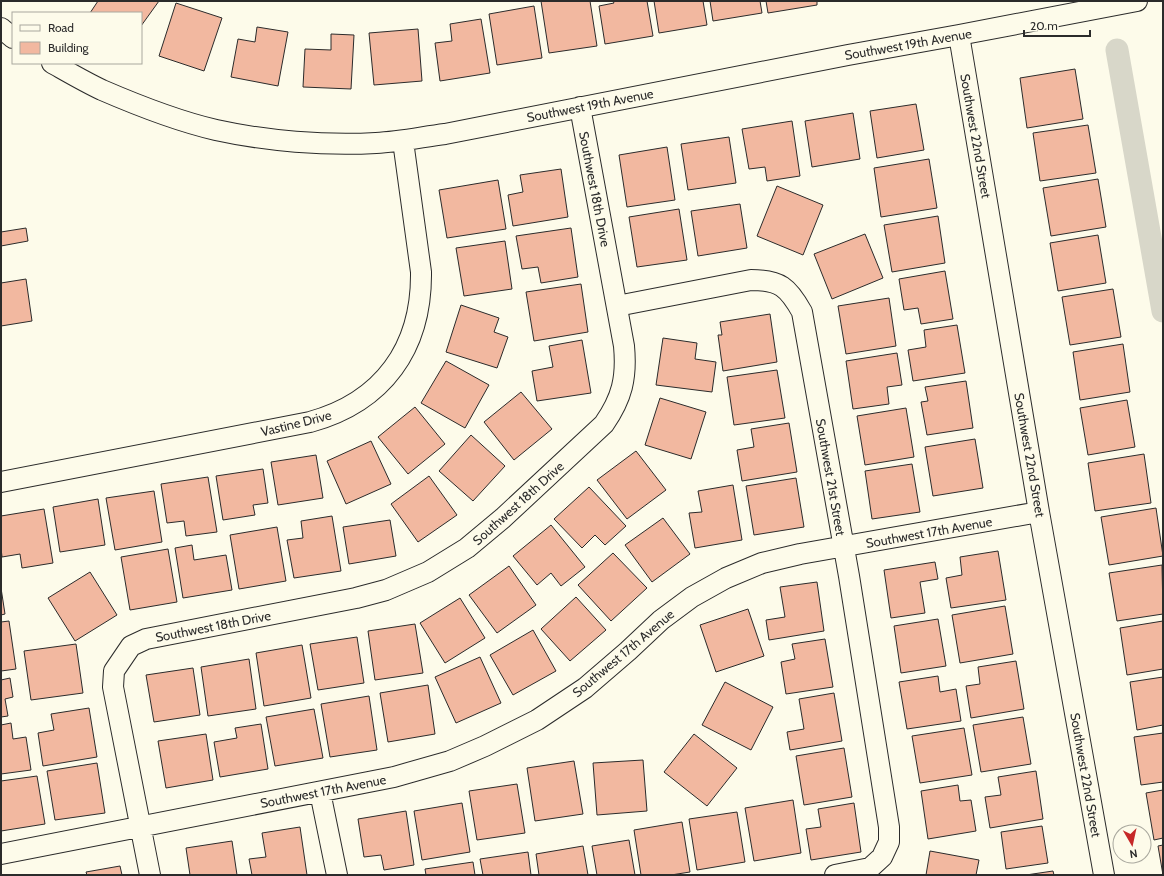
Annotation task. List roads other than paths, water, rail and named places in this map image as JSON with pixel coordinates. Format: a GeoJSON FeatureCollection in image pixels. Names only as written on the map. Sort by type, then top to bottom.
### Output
{"type":"FeatureCollection","features":[{"type":"Feature","properties":{"kind":"street","name":"Southwest 19th Avenue"},"geometry":{"type":"LineString","coordinates":[[54,64],[101,89],[122,98],[157,112],[215,130],[255,137],[315,143],[376,143],[403,141],[1137,1]]}},
{"type":"Feature","properties":{"kind":"street"},"geometry":{"type":"LineString","coordinates":[[1,28],[12,37]]}},
{"type":"Feature","properties":{"kind":"street","name":"Southwest 22nd Street"},"geometry":{"type":"LineString","coordinates":[[959,35],[1039,512],[1104,875]]}},
{"type":"Feature","properties":{"kind":"street","name":"Southwest 18th Drive"},"geometry":{"type":"LineString","coordinates":[[150,875],[114,687],[114,671],[131,646],[146,640],[356,598],[386,590],[428,572],[467,548],[503,518],[604,424],[614,410],[621,394],[625,378],[626,361],[580,107]]}},
{"type":"Feature","properties":{"kind":"street","name":"Vastine Drive"},"geometry":{"type":"LineString","coordinates":[[1,482],[310,422],[342,411],[370,393],[393,368],[402,354],[412,333],[419,306],[421,272],[403,141]]}},
{"type":"Feature","properties":{"kind":"street","name":"Southwest 21st Street"},"geometry":{"type":"LineString","coordinates":[[617,306],[751,280],[766,280],[782,285],[794,296],[802,312],[844,547],[889,827],[889,842],[882,857],[870,868],[835,875]]}},
{"type":"Feature","properties":{"kind":"street","name":"Southwest 17th Avenue"},"geometry":{"type":"LineString","coordinates":[[1,854],[394,777],[450,761],[485,746],[537,720],[584,688],[628,651],[661,620],[692,596],[726,578],[762,564],[800,554],[1039,512]]}},
{"type":"Feature","properties":{"kind":"street"},"geometry":{"type":"LineString","coordinates":[[320,792],[337,875]]}},
{"type":"Feature","properties":{"kind":"waterway"},"geometry":{"type":"LineString","coordinates":[[1117,50],[1163,311]]}}]}
